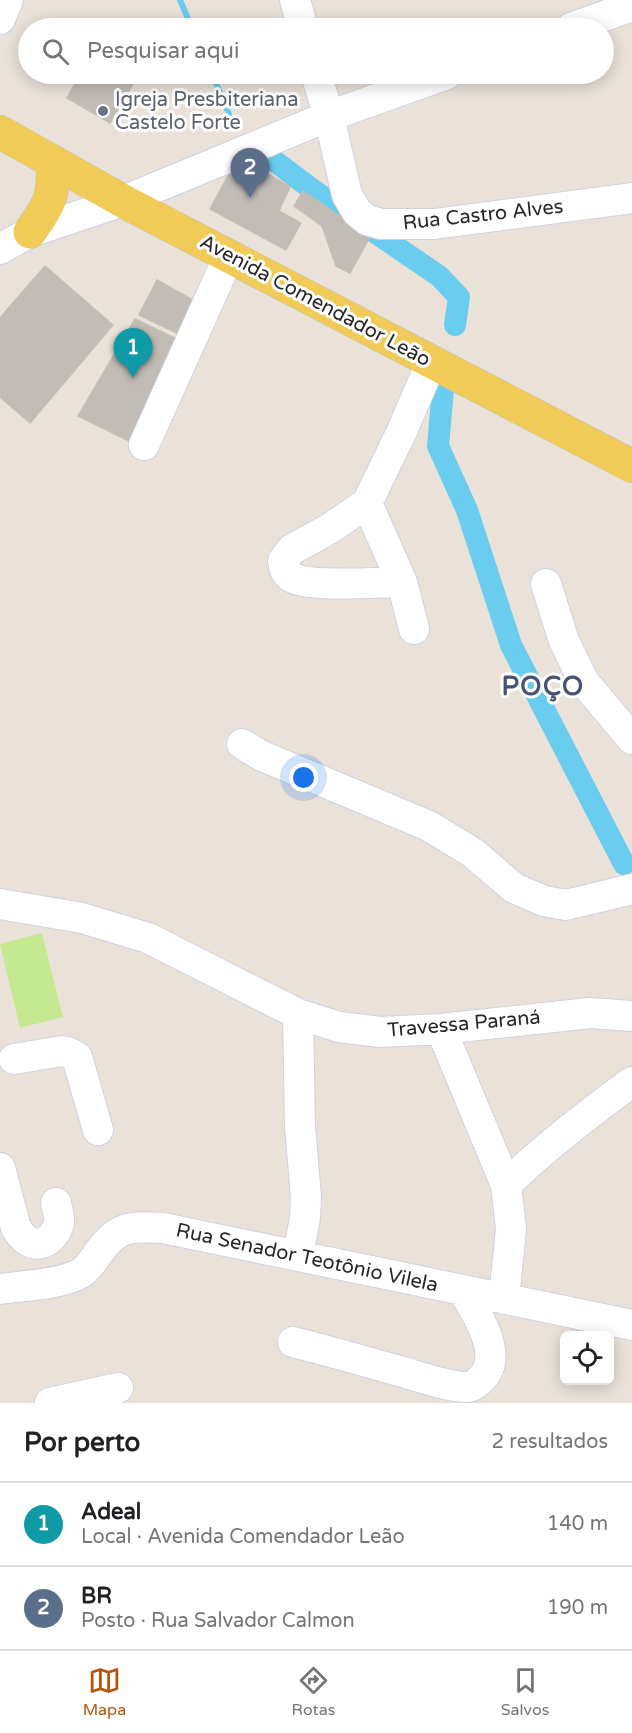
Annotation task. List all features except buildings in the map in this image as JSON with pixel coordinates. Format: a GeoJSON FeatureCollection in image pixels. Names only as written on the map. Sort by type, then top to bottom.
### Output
{"type":"FeatureCollection","features":[{"type":"Feature","properties":{"kind":"main road","name":"Avenida Comendador Leão"},"geometry":{"type":"LineString","coordinates":[[0,132],[123,201],[632,466]]}},
{"type":"Feature","properties":{"kind":"main road"},"geometry":{"type":"LineString","coordinates":[[30,232],[51,198],[54,180],[52,161]]}},
{"type":"Feature","properties":{"kind":"street"},"geometry":{"type":"LineString","coordinates":[[0,19],[8,0]]}},
{"type":"Feature","properties":{"kind":"street"},"geometry":{"type":"LineString","coordinates":[[294,0],[300,18]]}},
{"type":"Feature","properties":{"kind":"street"},"geometry":{"type":"LineString","coordinates":[[599,18],[632,6]]}},
{"type":"Feature","properties":{"kind":"street"},"geometry":{"type":"LineString","coordinates":[[319,84],[329,116]]}},
{"type":"Feature","properties":{"kind":"street"},"geometry":{"type":"LineString","coordinates":[[0,249],[30,232],[123,201],[329,116],[419,84]]}},
{"type":"Feature","properties":{"kind":"street","name":"Rua Castro Alves"},"geometry":{"type":"LineString","coordinates":[[329,116],[347,195],[357,212],[366,220],[381,224],[434,224],[632,198]]}},
{"type":"Feature","properties":{"kind":"street"},"geometry":{"type":"LineString","coordinates":[[144,445],[228,256]]}},
{"type":"Feature","properties":{"kind":"street"},"geometry":{"type":"LineString","coordinates":[[402,582],[306,581],[293,578],[285,570],[284,561],[291,550],[329,530],[367,503],[402,431],[431,363]]}},
{"type":"Feature","properties":{"kind":"street"},"geometry":{"type":"LineString","coordinates":[[367,503],[402,582],[414,629]]}},
{"type":"Feature","properties":{"kind":"street"},"geometry":{"type":"LineString","coordinates":[[546,584],[564,641],[584,682],[632,739]]}},
{"type":"Feature","properties":{"kind":"street"},"geometry":{"type":"LineString","coordinates":[[242,744],[262,756],[429,826],[473,853],[514,888],[544,901],[566,905],[632,889]]}},
{"type":"Feature","properties":{"kind":"street","name":"Travessa Paraná"},"geometry":{"type":"LineString","coordinates":[[0,904],[82,918],[148,938],[298,1014],[339,1027],[380,1032],[441,1029],[590,1013],[632,1016]]}},
{"type":"Feature","properties":{"kind":"street"},"geometry":{"type":"LineString","coordinates":[[298,1014],[300,1126],[306,1197],[305,1218],[298,1255]]}},
{"type":"Feature","properties":{"kind":"street"},"geometry":{"type":"LineString","coordinates":[[441,1029],[506,1185],[511,1229],[504,1299]]}},
{"type":"Feature","properties":{"kind":"street"},"geometry":{"type":"LineString","coordinates":[[14,1059],[62,1051],[77,1057],[98,1130]]}},
{"type":"Feature","properties":{"kind":"street"},"geometry":{"type":"LineString","coordinates":[[506,1185],[567,1130],[632,1082]]}},
{"type":"Feature","properties":{"kind":"street"},"geometry":{"type":"LineString","coordinates":[[0,1168],[16,1228],[27,1241],[41,1244],[48,1241],[56,1231],[59,1222],[56,1203]]}},
{"type":"Feature","properties":{"kind":"street","name":"Rua Senador Teotônio Vilela"},"geometry":{"type":"LineString","coordinates":[[0,1289],[48,1282],[79,1274],[85,1270],[112,1236],[122,1229],[163,1228],[632,1325]]}},
{"type":"Feature","properties":{"kind":"street"},"geometry":{"type":"LineString","coordinates":[[293,1342],[441,1382],[467,1387],[474,1385],[485,1375],[489,1366],[490,1348],[486,1330],[463,1290]]}},
{"type":"Feature","properties":{"kind":"street"},"geometry":{"type":"LineString","coordinates":[[50,1403],[118,1388]]}},
{"type":"Feature","properties":{"kind":"green space"},"geometry":{"type":"Polygon","coordinates":[[[42,933],[63,1017],[20,1028],[0,944],[42,933]]]}},
{"type":"Feature","properties":{"kind":"waterway"},"geometry":{"type":"LineString","coordinates":[[180,0],[188,18]]}},
{"type":"Feature","properties":{"kind":"waterway"},"geometry":{"type":"LineString","coordinates":[[216,84],[229,114]]}},
{"type":"Feature","properties":{"kind":"waterway"},"geometry":{"type":"LineString","coordinates":[[264,153],[313,190],[439,276],[459,297],[455,325]]}},
{"type":"Feature","properties":{"kind":"waterway"},"geometry":{"type":"LineString","coordinates":[[443,389],[438,446],[467,510],[511,645],[624,864]]}},
{"type":"Feature","properties":{"kind":"place","name":"Igreja Presbiteriana Castelo Forte"},"geometry":{"type":"Point","coordinates":[103,111]}},
{"type":"Feature","properties":{"kind":"place","name":"BR"},"geometry":{"type":"Point","coordinates":[250,198]}},
{"type":"Feature","properties":{"kind":"place","name":"Adeal"},"geometry":{"type":"Point","coordinates":[133,378]}},
{"type":"Feature","properties":{"kind":"district","name":"POÇO"},"geometry":{"type":"Point","coordinates":[543,686]}}]}
